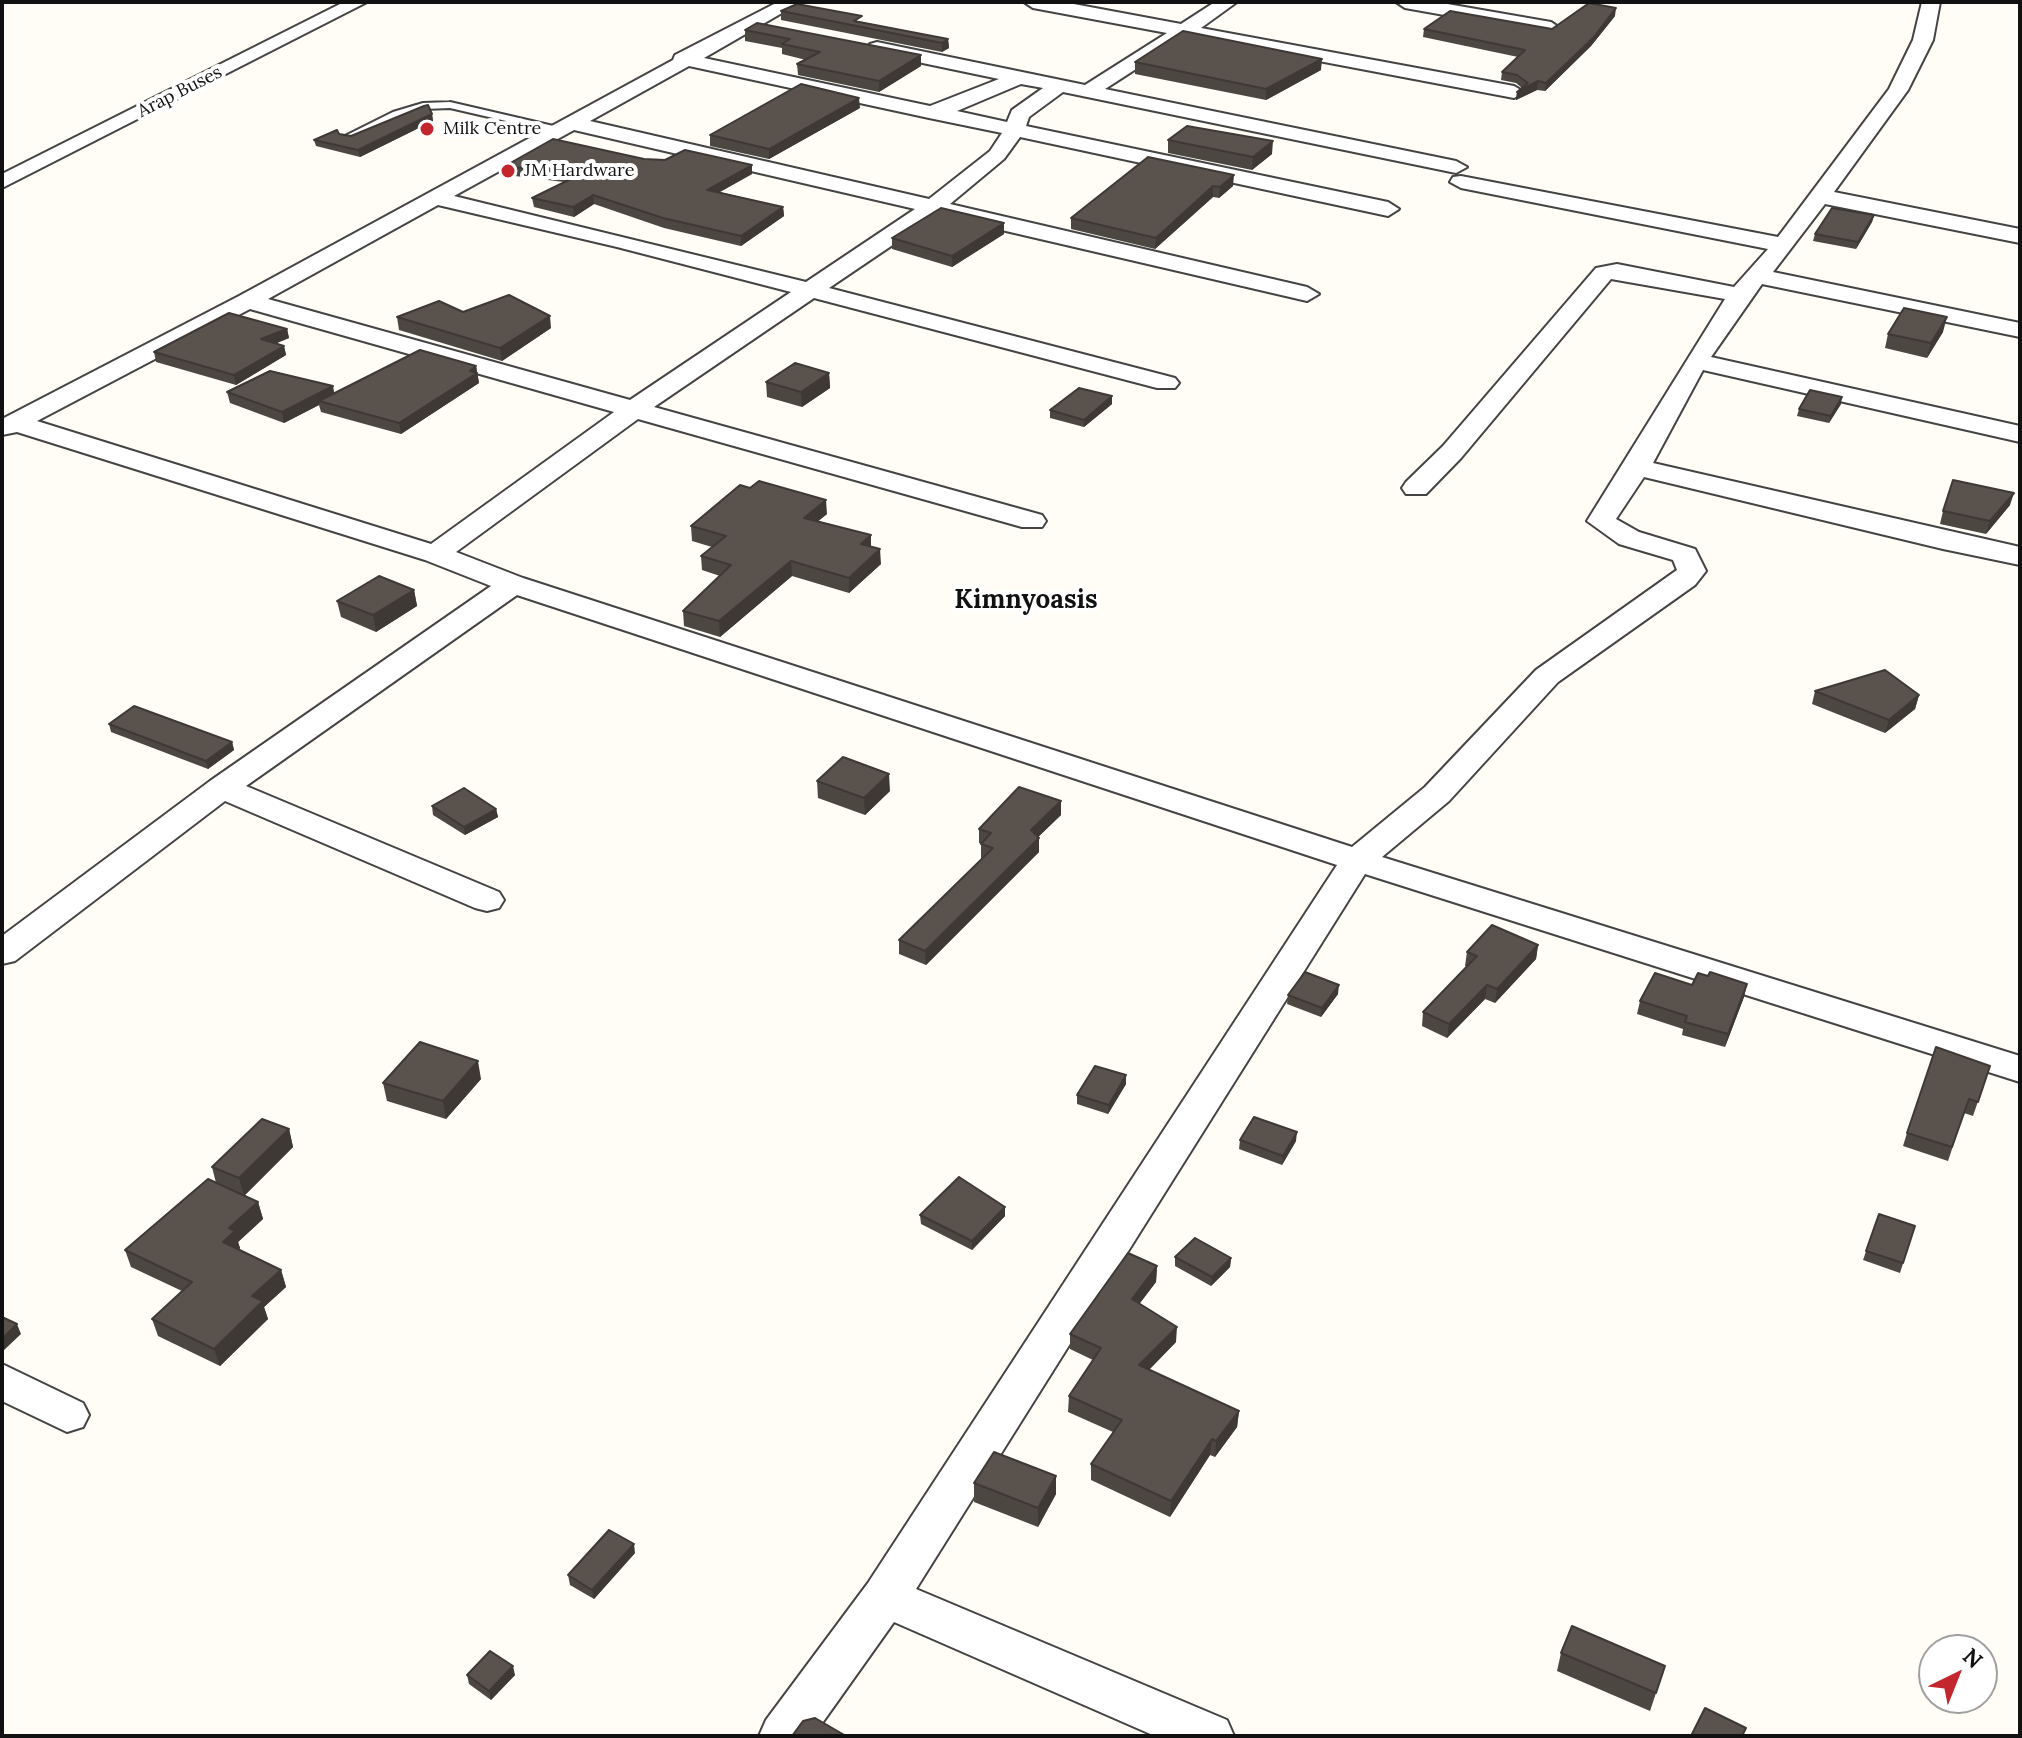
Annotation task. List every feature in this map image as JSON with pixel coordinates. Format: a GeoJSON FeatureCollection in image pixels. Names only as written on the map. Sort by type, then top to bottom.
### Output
{"type":"FeatureCollection","features":[{"type":"Feature","properties":{"kind":"street","name":"Arap Buses"},"geometry":{"type":"LineString","coordinates":[[2,182],[358,2]]}},
{"type":"Feature","properties":{"kind":"street"},"geometry":{"type":"LineString","coordinates":[[9,426],[247,301],[682,59],[792,2]]}},
{"type":"Feature","properties":{"kind":"street"},"geometry":{"type":"LineString","coordinates":[[1033,2],[1514,92]]}},
{"type":"Feature","properties":{"kind":"street"},"geometry":{"type":"LineString","coordinates":[[1090,90],[1228,2]]}},
{"type":"Feature","properties":{"kind":"street"},"geometry":{"type":"LineString","coordinates":[[1405,2],[1551,28]]}},
{"type":"Feature","properties":{"kind":"street"},"geometry":{"type":"LineString","coordinates":[[784,1736],[885,1597],[1357,860],[1437,794],[1547,676],[1676,586],[1692,571],[1685,555],[1629,538],[1601,521],[1637,467],[1696,361],[1898,90],[1923,40],[1931,2]]}},
{"type":"Feature","properties":{"kind":"street"},"geometry":{"type":"LineString","coordinates":[[751,23],[781,29]]}},
{"type":"Feature","properties":{"kind":"street"},"geometry":{"type":"LineString","coordinates":[[856,43],[1090,90],[1459,175],[1784,245]]}},
{"type":"Feature","properties":{"kind":"street"},"geometry":{"type":"LineString","coordinates":[[682,59],[1388,209]]}},
{"type":"Feature","properties":{"kind":"street"},"geometry":{"type":"LineString","coordinates":[[928,112],[950,107],[1022,76]]}},
{"type":"Feature","properties":{"kind":"street"},"geometry":{"type":"LineString","coordinates":[[435,554],[636,408],[933,207],[997,155],[1015,130],[1019,114],[1062,84]]}},
{"type":"Feature","properties":{"kind":"street"},"geometry":{"type":"LineString","coordinates":[[565,126],[1307,294]]}},
{"type":"Feature","properties":{"kind":"street"},"geometry":{"type":"LineString","coordinates":[[1819,196],[2020,236]]}},
{"type":"Feature","properties":{"kind":"street"},"geometry":{"type":"LineString","coordinates":[[434,198],[621,241],[1166,383]]}},
{"type":"Feature","properties":{"kind":"street"},"geometry":{"type":"LineString","coordinates":[[1416,488],[1452,452],[1604,273],[1617,271],[1749,286],[2020,330]]}},
{"type":"Feature","properties":{"kind":"street"},"geometry":{"type":"LineString","coordinates":[[247,301],[1032,521]]}},
{"type":"Feature","properties":{"kind":"street"},"geometry":{"type":"LineString","coordinates":[[1696,361],[2020,434]]}},
{"type":"Feature","properties":{"kind":"street"},"geometry":{"type":"LineString","coordinates":[[9,426],[435,554],[513,584],[1357,860],[2020,1069]]}},
{"type":"Feature","properties":{"kind":"street"},"geometry":{"type":"LineString","coordinates":[[1637,467],[1943,541],[2020,556]]}},
{"type":"Feature","properties":{"kind":"street"},"geometry":{"type":"LineString","coordinates":[[2,953],[222,788],[513,584]]}},
{"type":"Feature","properties":{"kind":"street"},"geometry":{"type":"LineString","coordinates":[[222,788],[487,900]]}},
{"type":"Feature","properties":{"kind":"street"},"geometry":{"type":"LineString","coordinates":[[2,1381],[67,1415]]}},
{"type":"Feature","properties":{"kind":"street"},"geometry":{"type":"LineString","coordinates":[[885,1597],[1209,1736]]}},
{"type":"Feature","properties":{"kind":"lane"},"geometry":{"type":"LineString","coordinates":[[347,138],[423,106],[450,105],[565,126]]}},
{"type":"Feature","properties":{"kind":"building"},"geometry":{"type":"Polygon","coordinates":[[[1589,3],[1616,8],[1593,38],[1546,83],[1538,81],[1517,92],[1528,83],[1517,75],[1502,72],[1525,50],[1424,29],[1450,11],[1552,29],[1589,3]]]}},
{"type":"Feature","properties":{"kind":"building"},"geometry":{"type":"Polygon","coordinates":[[[797,4],[862,16],[854,21],[948,39],[942,43],[781,11],[797,4]]]}},
{"type":"Feature","properties":{"kind":"building"},"geometry":{"type":"Polygon","coordinates":[[[757,23],[921,55],[879,81],[797,64],[820,52],[782,44],[790,39],[745,30],[757,23]]]}},
{"type":"Feature","properties":{"kind":"building"},"geometry":{"type":"Polygon","coordinates":[[[1183,31],[1322,59],[1266,89],[1135,62],[1183,31]]]}},
{"type":"Feature","properties":{"kind":"building"},"geometry":{"type":"Polygon","coordinates":[[[801,84],[859,98],[769,149],[710,135],[801,84]]]}},
{"type":"Feature","properties":{"kind":"building"},"geometry":{"type":"Polygon","coordinates":[[[428,105],[432,114],[358,150],[314,140],[337,130],[339,134],[351,136],[428,105]]]}},
{"type":"Feature","properties":{"kind":"building"},"geometry":{"type":"Polygon","coordinates":[[[1187,126],[1273,141],[1253,157],[1168,140],[1187,126]]]}},
{"type":"Feature","properties":{"kind":"building"},"geometry":{"type":"Polygon","coordinates":[[[553,139],[644,159],[665,160],[685,150],[752,165],[707,190],[783,207],[741,236],[663,218],[593,195],[573,207],[532,198],[579,175],[505,166],[553,139]]]}},
{"type":"Feature","properties":{"kind":"building"},"geometry":{"type":"Polygon","coordinates":[[[1148,157],[1234,175],[1220,187],[1213,186],[1156,238],[1071,218],[1148,157]]]}},
{"type":"Feature","properties":{"kind":"building"},"geometry":{"type":"Polygon","coordinates":[[[941,208],[1004,223],[952,256],[892,238],[941,208]]]}},
{"type":"Feature","properties":{"kind":"building"},"geometry":{"type":"Polygon","coordinates":[[[1832,208],[1874,215],[1858,242],[1815,234],[1832,208]]]}},
{"type":"Feature","properties":{"kind":"building"},"geometry":{"type":"Polygon","coordinates":[[[509,295],[550,316],[500,348],[397,317],[439,301],[463,312],[509,295]]]}},
{"type":"Feature","properties":{"kind":"building"},"geometry":{"type":"Polygon","coordinates":[[[1904,308],[1947,317],[1931,343],[1888,334],[1904,308]]]}},
{"type":"Feature","properties":{"kind":"building"},"geometry":{"type":"Polygon","coordinates":[[[229,313],[287,329],[261,339],[284,346],[234,375],[154,352],[229,313]]]}},
{"type":"Feature","properties":{"kind":"building"},"geometry":{"type":"Polygon","coordinates":[[[420,350],[476,366],[470,371],[477,373],[399,423],[319,401],[420,350]]]}},
{"type":"Feature","properties":{"kind":"building"},"geometry":{"type":"Polygon","coordinates":[[[795,363],[829,373],[801,392],[766,382],[795,363]]]}},
{"type":"Feature","properties":{"kind":"building"},"geometry":{"type":"Polygon","coordinates":[[[270,371],[333,386],[282,412],[227,392],[270,371]]]}},
{"type":"Feature","properties":{"kind":"building"},"geometry":{"type":"Polygon","coordinates":[[[1079,388],[1112,396],[1084,420],[1050,410],[1079,388]]]}},
{"type":"Feature","properties":{"kind":"building"},"geometry":{"type":"Polygon","coordinates":[[[1810,390],[1842,397],[1831,416],[1799,409],[1810,390]]]}},
{"type":"Feature","properties":{"kind":"building"},"geometry":{"type":"Polygon","coordinates":[[[1953,480],[2014,493],[1990,521],[1943,511],[1953,480]]]}},
{"type":"Feature","properties":{"kind":"building"},"geometry":{"type":"Polygon","coordinates":[[[759,481],[826,500],[804,518],[871,535],[861,544],[880,549],[849,578],[791,561],[719,621],[683,611],[731,565],[701,556],[726,536],[691,526],[740,485],[750,488],[759,481]]]}},
{"type":"Feature","properties":{"kind":"building"},"geometry":{"type":"Polygon","coordinates":[[[379,576],[414,590],[373,615],[337,601],[379,576]]]}},
{"type":"Feature","properties":{"kind":"building"},"geometry":{"type":"Polygon","coordinates":[[[1885,670],[1919,695],[1889,720],[1815,691],[1885,670]]]}},
{"type":"Feature","properties":{"kind":"building"},"geometry":{"type":"Polygon","coordinates":[[[134,706],[232,742],[206,761],[109,724],[134,706]]]}},
{"type":"Feature","properties":{"kind":"building"},"geometry":{"type":"Polygon","coordinates":[[[843,757],[889,774],[864,798],[817,781],[843,757]]]}},
{"type":"Feature","properties":{"kind":"building"},"geometry":{"type":"Polygon","coordinates":[[[1019,787],[1061,801],[1031,830],[1039,838],[925,951],[899,940],[993,848],[981,844],[991,833],[979,829],[1019,787]]]}},
{"type":"Feature","properties":{"kind":"building"},"geometry":{"type":"Polygon","coordinates":[[[464,788],[496,809],[464,827],[432,806],[464,788]]]}},
{"type":"Feature","properties":{"kind":"building"},"geometry":{"type":"Polygon","coordinates":[[[1492,925],[1538,945],[1497,989],[1487,985],[1449,1024],[1423,1012],[1477,956],[1467,952],[1492,925]]]}},
{"type":"Feature","properties":{"kind":"building"},"geometry":{"type":"Polygon","coordinates":[[[1305,972],[1339,985],[1322,1008],[1288,995],[1305,972]]]}},
{"type":"Feature","properties":{"kind":"building"},"geometry":{"type":"Polygon","coordinates":[[[1710,972],[1747,984],[1728,1034],[1685,1022],[1687,1016],[1640,1001],[1655,973],[1692,985],[1698,973],[1708,976],[1710,972]]]}},
{"type":"Feature","properties":{"kind":"building"},"geometry":{"type":"Polygon","coordinates":[[[420,1042],[478,1061],[443,1101],[383,1083],[420,1042]]]}},
{"type":"Feature","properties":{"kind":"building"},"geometry":{"type":"Polygon","coordinates":[[[1936,1047],[1990,1066],[1978,1102],[1969,1099],[1952,1147],[1907,1133],[1936,1047]]]}},
{"type":"Feature","properties":{"kind":"building"},"geometry":{"type":"Polygon","coordinates":[[[1095,1066],[1126,1075],[1109,1105],[1077,1095],[1095,1066]]]}},
{"type":"Feature","properties":{"kind":"building"},"geometry":{"type":"Polygon","coordinates":[[[1254,1117],[1297,1132],[1283,1156],[1240,1140],[1254,1117]]]}},
{"type":"Feature","properties":{"kind":"building"},"geometry":{"type":"Polygon","coordinates":[[[262,1119],[289,1129],[239,1178],[212,1167],[262,1119]]]}},
{"type":"Feature","properties":{"kind":"building"},"geometry":{"type":"Polygon","coordinates":[[[959,1177],[1005,1207],[972,1241],[920,1215],[959,1177]]]}},
{"type":"Feature","properties":{"kind":"building"},"geometry":{"type":"Polygon","coordinates":[[[208,1179],[258,1202],[229,1228],[235,1231],[223,1242],[281,1270],[252,1296],[263,1301],[214,1349],[152,1319],[192,1282],[125,1250],[208,1179]]]}},
{"type":"Feature","properties":{"kind":"building"},"geometry":{"type":"Polygon","coordinates":[[[1879,1214],[1915,1226],[1903,1263],[1866,1251],[1879,1214]]]}},
{"type":"Feature","properties":{"kind":"building"},"geometry":{"type":"Polygon","coordinates":[[[1195,1238],[1231,1258],[1212,1277],[1175,1257],[1195,1238]]]}},
{"type":"Feature","properties":{"kind":"building"},"geometry":{"type":"Polygon","coordinates":[[[1128,1253],[1157,1266],[1132,1299],[1177,1327],[1139,1365],[1239,1411],[1216,1441],[1212,1439],[1171,1501],[1091,1464],[1122,1420],[1069,1396],[1101,1348],[1070,1334],[1128,1253]]]}},
{"type":"Feature","properties":{"kind":"building"},"geometry":{"type":"Polygon","coordinates":[[[2,1317],[17,1324],[2,1339],[2,1317]]]}},
{"type":"Feature","properties":{"kind":"building"},"geometry":{"type":"Polygon","coordinates":[[[994,1452],[1056,1476],[1038,1508],[974,1483],[994,1452]]]}},
{"type":"Feature","properties":{"kind":"building"},"geometry":{"type":"Polygon","coordinates":[[[609,1530],[634,1544],[592,1590],[568,1575],[609,1530]]]}},
{"type":"Feature","properties":{"kind":"building"},"geometry":{"type":"Polygon","coordinates":[[[1572,1626],[1665,1666],[1656,1693],[1561,1653],[1572,1626]]]}},
{"type":"Feature","properties":{"kind":"building"},"geometry":{"type":"Polygon","coordinates":[[[490,1651],[513,1666],[489,1691],[467,1675],[490,1651]]]}},
{"type":"Feature","properties":{"kind":"building"},"geometry":{"type":"Polygon","coordinates":[[[1705,1708],[1746,1728],[1742,1736],[1691,1736],[1705,1708]]]}},
{"type":"Feature","properties":{"kind":"building"},"geometry":{"type":"Polygon","coordinates":[[[815,1718],[846,1736],[792,1736],[803,1721],[815,1718]]]}},
{"type":"Feature","properties":{"kind":"place","name":"Milk Centre"},"geometry":{"type":"Point","coordinates":[427,129]}},
{"type":"Feature","properties":{"kind":"place","name":"JM Hardware"},"geometry":{"type":"Point","coordinates":[508,171]}},
{"type":"Feature","properties":{"kind":"district","name":"Kimnyoasis"},"geometry":{"type":"Point","coordinates":[1026,601]}}]}
